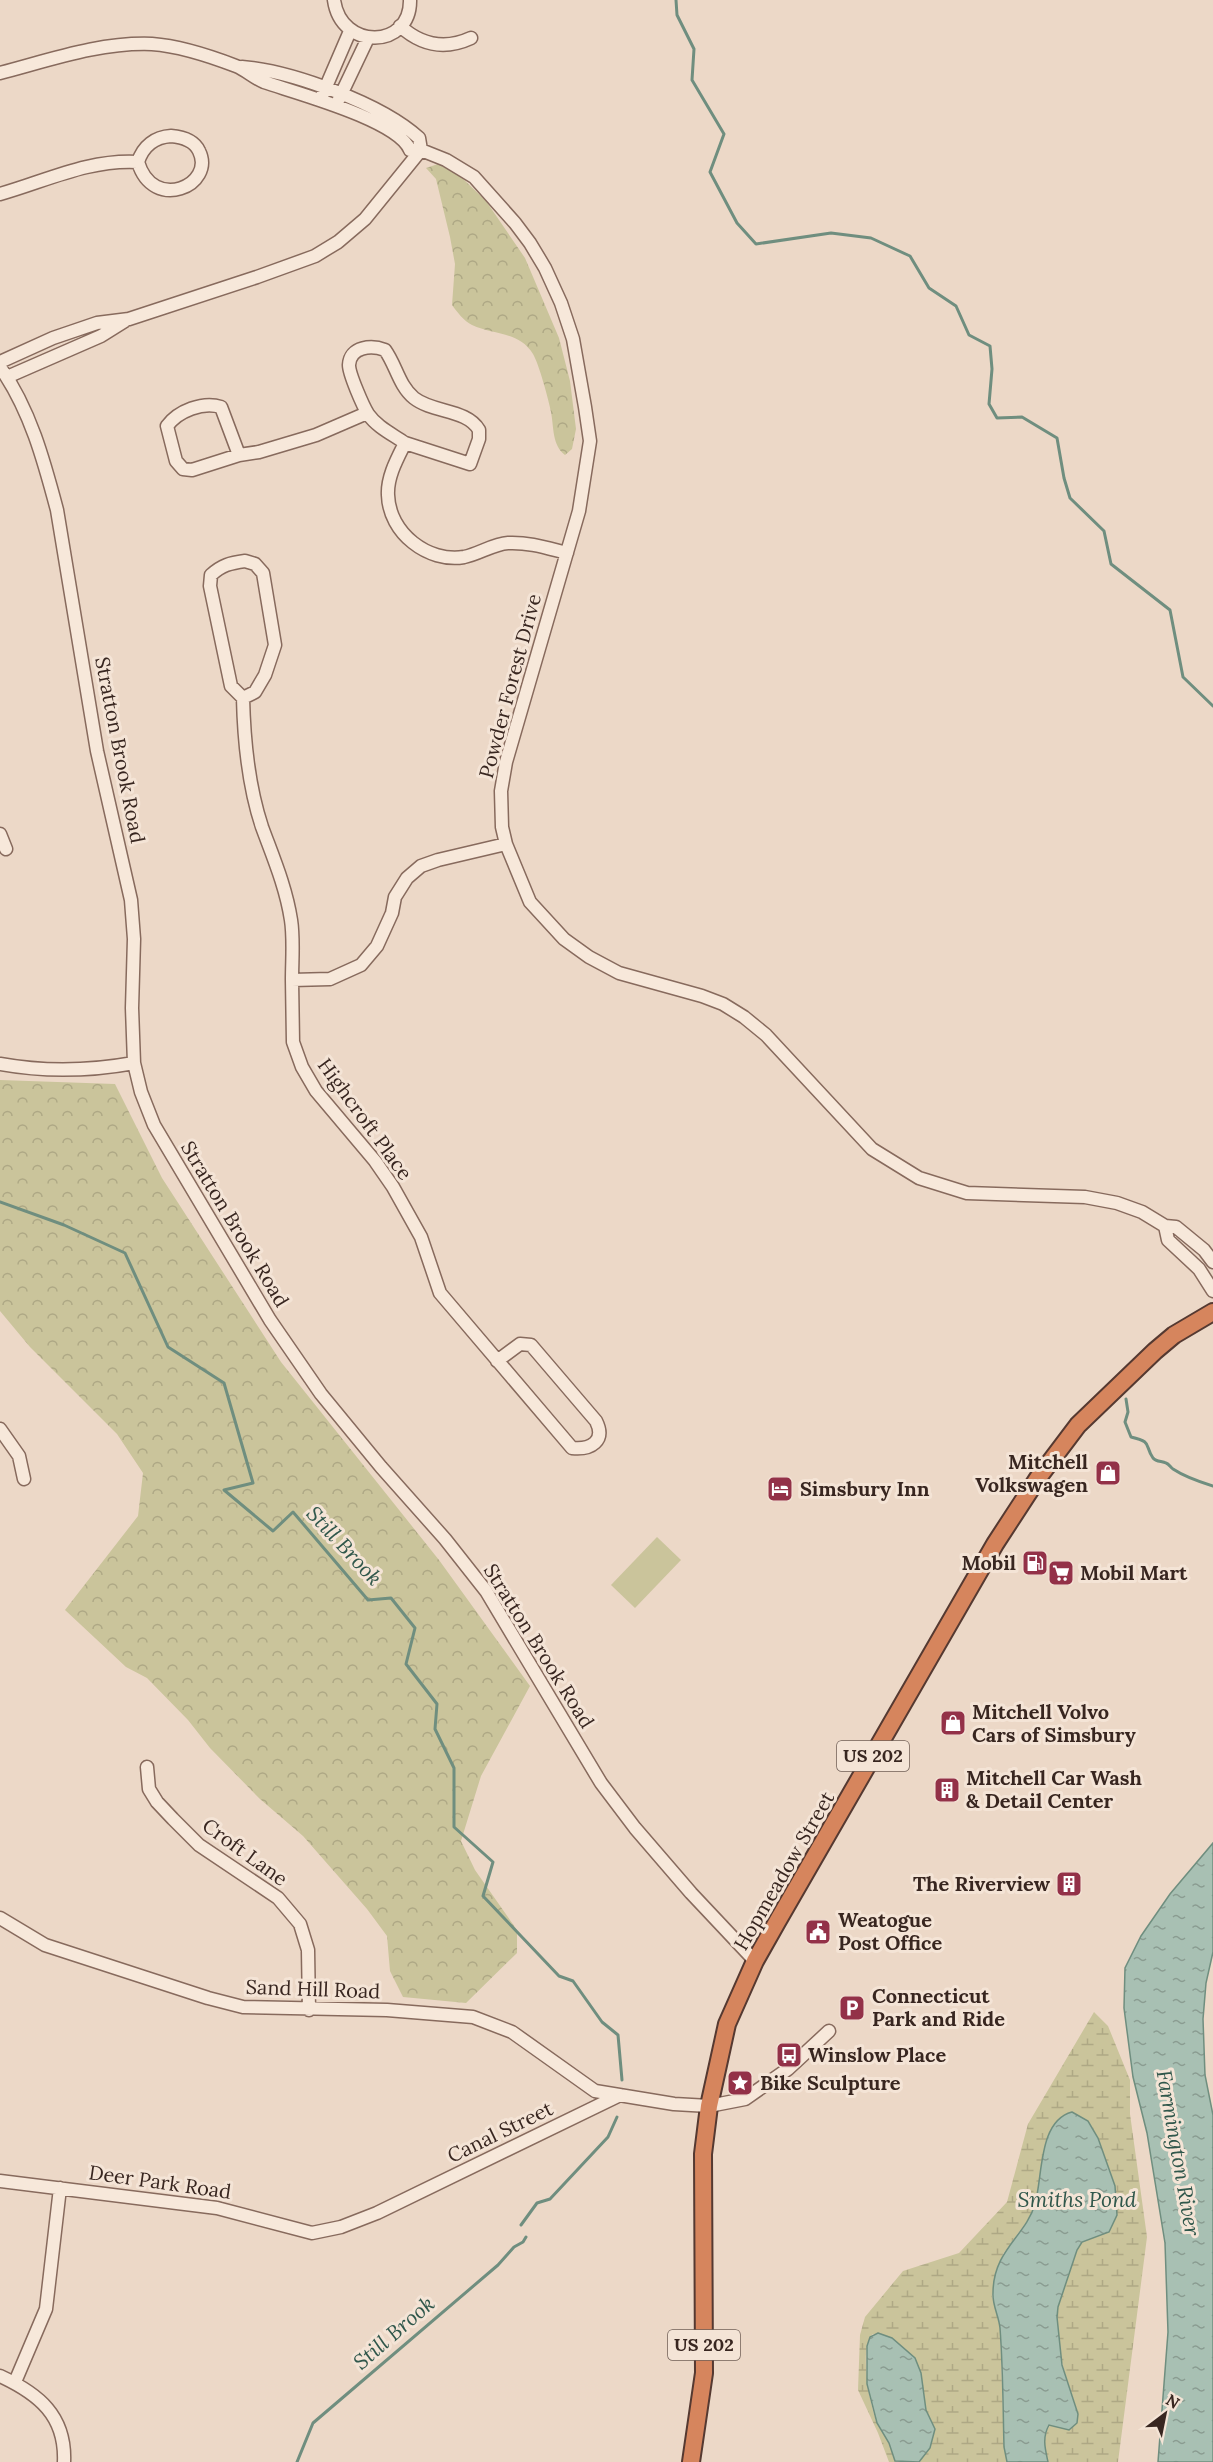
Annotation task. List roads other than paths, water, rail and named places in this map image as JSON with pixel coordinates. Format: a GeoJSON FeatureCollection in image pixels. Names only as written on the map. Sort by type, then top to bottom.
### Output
{"type":"FeatureCollection","features":[{"type":"Feature","properties":{"kind":"highway","name":"Hopmeadow Street"},"geometry":{"type":"LineString","coordinates":[[691,2462],[704,2373],[703,2154],[709,2106],[727,2024],[755,1961],[995,1544],[1038,1478],[1078,1425],[1155,1350],[1174,1335],[1213,1312]]}},
{"type":"Feature","properties":{"kind":"street"},"geometry":{"type":"LineString","coordinates":[[330,0],[334,0],[336,12],[350,31],[368,38],[391,33],[400,26],[407,17],[410,0]]}},
{"type":"Feature","properties":{"kind":"street"},"geometry":{"type":"LineString","coordinates":[[400,26],[412,36],[434,45],[449,45],[471,38]]}},
{"type":"Feature","properties":{"kind":"street"},"geometry":{"type":"LineString","coordinates":[[323,94],[350,31]]}},
{"type":"Feature","properties":{"kind":"street"},"geometry":{"type":"LineString","coordinates":[[0,73],[98,48],[152,44],[184,49],[238,67],[262,69],[323,94],[336,106],[368,38]]}},
{"type":"Feature","properties":{"kind":"street"},"geometry":{"type":"LineString","coordinates":[[0,362],[53,338],[97,323],[129,319],[257,278],[315,256],[338,242],[365,219],[421,150],[419,138],[405,125],[342,94],[323,94]]}},
{"type":"Feature","properties":{"kind":"street","name":"Powder Forest Drive"},"geometry":{"type":"LineString","coordinates":[[336,106],[400,136],[410,150],[421,150],[460,167],[489,192],[530,243],[545,268],[561,303],[573,339],[590,441],[579,511],[506,762],[501,791],[502,827],[506,844],[530,902],[564,939],[619,973],[702,996],[723,1004],[744,1017],[772,1042],[872,1149],[919,1178],[967,1193],[1085,1197],[1117,1203],[1142,1212],[1165,1226],[1176,1227],[1204,1250],[1213,1262]]}},
{"type":"Feature","properties":{"kind":"street"},"geometry":{"type":"LineString","coordinates":[[171,136],[191,141],[197,147],[202,159],[200,173],[191,184],[168,190],[151,185],[144,178],[138,162],[142,152],[153,141],[171,136]]}},
{"type":"Feature","properties":{"kind":"street"},"geometry":{"type":"LineString","coordinates":[[0,194],[69,170],[138,162]]}},
{"type":"Feature","properties":{"kind":"street"},"geometry":{"type":"LineString","coordinates":[[4,372],[100,336],[129,319]]}},
{"type":"Feature","properties":{"kind":"street"},"geometry":{"type":"LineString","coordinates":[[375,346],[385,351],[412,397],[428,407],[470,420],[479,430],[479,439],[470,464],[405,443],[376,424],[367,413],[349,367],[352,355],[361,348],[375,346]]}},
{"type":"Feature","properties":{"kind":"street","name":"Stratton Brook Road"},"geometry":{"type":"LineString","coordinates":[[4,372],[27,417],[47,471],[57,510],[97,751],[131,900],[134,939],[132,1008],[134,1063],[141,1092],[154,1125],[276,1329],[321,1394],[381,1467],[445,1539],[486,1591],[581,1752],[635,1828],[691,1893],[755,1961]]}},
{"type":"Feature","properties":{"kind":"street"},"geometry":{"type":"LineString","coordinates":[[239,454],[221,407],[212,404],[180,413],[167,426],[176,461],[183,469],[192,470],[239,454],[259,452],[316,435],[367,413]]}},
{"type":"Feature","properties":{"kind":"street"},"geometry":{"type":"LineString","coordinates":[[405,443],[389,482],[388,497],[399,528],[411,542],[426,552],[445,557],[464,557],[505,543],[529,543],[567,554]]}},
{"type":"Feature","properties":{"kind":"street","name":"Highcroft Place"},"geometry":{"type":"LineString","coordinates":[[243,698],[255,692],[265,675],[275,645],[262,573],[255,564],[244,561],[227,563],[218,568],[211,575],[210,586],[231,686],[243,698],[244,738],[262,825],[277,866],[291,920],[293,1042],[302,1067],[316,1091],[375,1161],[393,1187],[421,1237],[440,1293],[497,1361],[572,1448],[583,1449],[592,1445],[598,1438],[600,1430],[596,1421],[531,1345],[520,1344],[497,1361]]}},
{"type":"Feature","properties":{"kind":"street"},"geometry":{"type":"LineString","coordinates":[[0,834],[6,849]]}},
{"type":"Feature","properties":{"kind":"street"},"geometry":{"type":"LineString","coordinates":[[292,980],[330,980],[361,965],[377,946],[401,887],[407,878],[420,867],[438,860],[506,844]]}},
{"type":"Feature","properties":{"kind":"street"},"geometry":{"type":"LineString","coordinates":[[0,1064],[60,1070],[134,1063]]}},
{"type":"Feature","properties":{"kind":"street","name":"Powder Forest Drive"},"geometry":{"type":"LineString","coordinates":[[1165,1226],[1168,1240],[1199,1269],[1213,1291]]}},
{"type":"Feature","properties":{"kind":"street"},"geometry":{"type":"LineString","coordinates":[[0,1429],[19,1456],[24,1479]]}},
{"type":"Feature","properties":{"kind":"street","name":"Croft Lane"},"geometry":{"type":"LineString","coordinates":[[147,1767],[149,1789],[172,1819],[199,1845],[278,1898],[300,1924],[308,1950],[309,2010]]}},
{"type":"Feature","properties":{"kind":"street","name":"Sand Hill Road"},"geometry":{"type":"LineString","coordinates":[[0,1918],[45,1945],[208,1998],[243,2007],[387,2010],[472,2017],[512,2032],[595,2091],[620,2096]]}},
{"type":"Feature","properties":{"kind":"street"},"geometry":{"type":"LineString","coordinates":[[620,2096],[686,2106],[709,2106],[745,2099],[788,2069],[829,2031]]}},
{"type":"Feature","properties":{"kind":"street","name":"Canal Street"},"geometry":{"type":"LineString","coordinates":[[312,2233],[341,2227],[377,2213],[620,2096]]}},
{"type":"Feature","properties":{"kind":"street","name":"Deer Park Road"},"geometry":{"type":"LineString","coordinates":[[0,2181],[226,2209],[312,2233]]}},
{"type":"Feature","properties":{"kind":"street"},"geometry":{"type":"LineString","coordinates":[[15,2382],[46,2309],[60,2188]]}},
{"type":"Feature","properties":{"kind":"street"},"geometry":{"type":"LineString","coordinates":[[0,2376],[15,2382],[46,2406],[63,2434],[64,2462]]}},
{"type":"Feature","properties":{"kind":"water","name":"Farmington River"},"geometry":{"type":"Polygon","coordinates":[[[1213,1843],[1213,1952],[1206,1983],[1203,2019],[1205,2075],[1213,2115],[1213,2462],[1158,2462],[1168,2332],[1165,2243],[1147,2133],[1133,2077],[1124,2008],[1125,1968],[1141,1936],[1170,1894],[1213,1843]]]}},
{"type":"Feature","properties":{"kind":"water","name":"Smiths Pond"},"geometry":{"type":"Polygon","coordinates":[[[1072,2112],[1088,2121],[1098,2138],[1115,2186],[1117,2215],[1109,2232],[1082,2242],[1077,2250],[1058,2307],[1062,2365],[1078,2414],[1077,2423],[1069,2430],[1049,2425],[1045,2439],[1048,2462],[1007,2462],[1004,2447],[1000,2328],[993,2297],[994,2278],[1004,2254],[1031,2215],[1047,2138],[1061,2117],[1072,2112]]]}},
{"type":"Feature","properties":{"kind":"water"},"geometry":{"type":"Polygon","coordinates":[[[878,2333],[892,2338],[915,2358],[921,2373],[926,2410],[935,2429],[930,2448],[919,2462],[895,2461],[889,2443],[877,2423],[867,2384],[867,2346],[870,2337],[878,2333]]]}},
{"type":"Feature","properties":{"kind":"waterway"},"geometry":{"type":"LineString","coordinates":[[676,0],[677,15],[694,49],[692,80],[724,134],[710,172],[737,223],[756,244],[831,233],[871,238],[910,256],[929,288],[956,306],[969,335],[990,346],[992,369],[989,404],[997,418],[1022,417],[1057,438],[1070,498],[1104,531],[1111,564],[1170,610],[1183,677],[1213,706]]}},
{"type":"Feature","properties":{"kind":"waterway","name":"Still Brook"},"geometry":{"type":"LineString","coordinates":[[0,1202],[64,1225],[125,1253],[168,1347],[224,1383],[253,1483],[224,1490],[273,1531],[293,1512],[368,1600],[391,1598],[415,1628],[406,1664],[437,1704],[435,1729],[454,1768],[454,1827],[493,1862],[483,1896],[559,1976],[573,1981],[602,2022],[618,2035],[622,2080]]}},
{"type":"Feature","properties":{"kind":"waterway"},"geometry":{"type":"LineString","coordinates":[[1126,1399],[1128,1412],[1125,1422],[1131,1437],[1145,1442],[1150,1454],[1156,1460],[1188,1477],[1213,1486]]}},
{"type":"Feature","properties":{"kind":"waterway","name":"Still Brook"},"geometry":{"type":"LineString","coordinates":[[521,2225],[537,2203],[550,2199],[608,2137],[617,2117]]}},
{"type":"Feature","properties":{"kind":"waterway","name":"Still Brook"},"geometry":{"type":"LineString","coordinates":[[297,2462],[313,2423],[498,2265],[526,2237]]}},
{"type":"Feature","properties":{"kind":"place","name":"Mitchell Volkswagen"},"geometry":{"type":"Point","coordinates":[1108,1473]}},
{"type":"Feature","properties":{"kind":"place","name":"Simsbury Inn"},"geometry":{"type":"Point","coordinates":[780,1489]}},
{"type":"Feature","properties":{"kind":"place","name":"Mobil"},"geometry":{"type":"Point","coordinates":[1035,1563]}},
{"type":"Feature","properties":{"kind":"place","name":"Mobil Mart"},"geometry":{"type":"Point","coordinates":[1061,1573]}},
{"type":"Feature","properties":{"kind":"place","name":"Mitchell Volvo Cars of Simsbury"},"geometry":{"type":"Point","coordinates":[953,1723]}},
{"type":"Feature","properties":{"kind":"place","name":"Mitchell Car Wash & Detail Center"},"geometry":{"type":"Point","coordinates":[947,1790]}},
{"type":"Feature","properties":{"kind":"place","name":"The Riverview"},"geometry":{"type":"Point","coordinates":[1069,1884]}},
{"type":"Feature","properties":{"kind":"place","name":"Weatogue Post Office"},"geometry":{"type":"Point","coordinates":[818,1932]}},
{"type":"Feature","properties":{"kind":"place","name":"Connecticut Park and Ride"},"geometry":{"type":"Point","coordinates":[852,2008]}},
{"type":"Feature","properties":{"kind":"place","name":"Winslow Place"},"geometry":{"type":"Point","coordinates":[789,2055]}},
{"type":"Feature","properties":{"kind":"place","name":"Bike Sculpture"},"geometry":{"type":"Point","coordinates":[740,2083]}}]}
